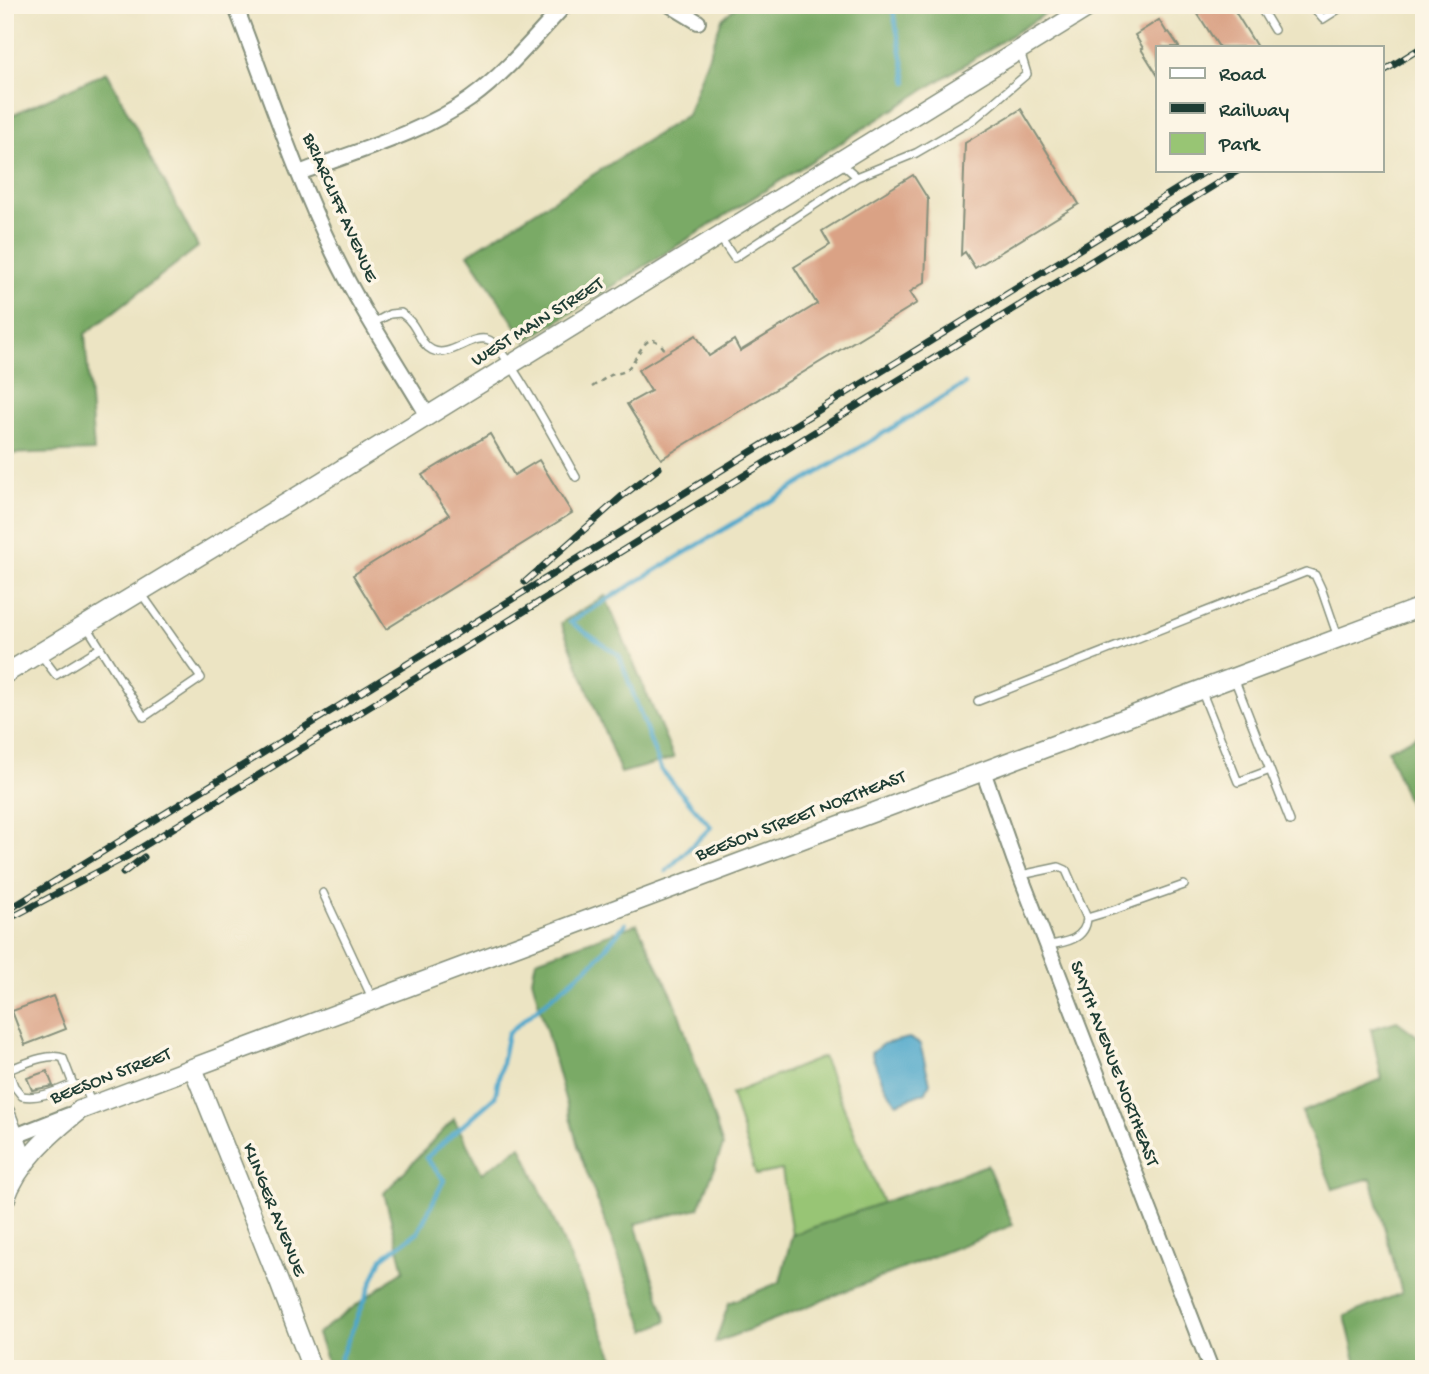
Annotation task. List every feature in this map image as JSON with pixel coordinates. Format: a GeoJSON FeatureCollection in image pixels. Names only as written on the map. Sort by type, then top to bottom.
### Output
{"type":"FeatureCollection","features":[{"type":"Feature","properties":{"kind":"street","name":"BRIARCLIFF AVENUE"},"geometry":{"type":"LineString","coordinates":[[235,5],[299,173],[334,254],[428,416]]}},
{"type":"Feature","properties":{"kind":"street"},"geometry":{"type":"LineString","coordinates":[[299,173],[429,123],[458,106],[481,90],[513,60],[565,5]]}},
{"type":"Feature","properties":{"kind":"street"},"geometry":{"type":"LineString","coordinates":[[670,5],[698,22]]}},
{"type":"Feature","properties":{"kind":"street","name":"WEST MAIN STREET"},"geometry":{"type":"LineString","coordinates":[[5,674],[1092,5]]}},
{"type":"Feature","properties":{"kind":"street","name":"BEESON STREET NORTHEAST"},"geometry":{"type":"LineString","coordinates":[[193,1068],[1424,606]]}},
{"type":"Feature","properties":{"kind":"street","name":"SMYTH AVENUE NORTHEAST"},"geometry":{"type":"LineString","coordinates":[[983,771],[1211,1369]]}},
{"type":"Feature","properties":{"kind":"street","name":"BEESON STREET"},"geometry":{"type":"LineString","coordinates":[[10,1138],[193,1068]]}},
{"type":"Feature","properties":{"kind":"street","name":"KLINGER AVENUE"},"geometry":{"type":"LineString","coordinates":[[193,1068],[312,1369]]}},
{"type":"Feature","properties":{"kind":"street"},"geometry":{"type":"LineString","coordinates":[[5,1200],[25,1164],[47,1138],[86,1108]]}},
{"type":"Feature","properties":{"kind":"street"},"geometry":{"type":"LineString","coordinates":[[5,1112],[10,1138],[25,1164]]}},
{"type":"Feature","properties":{"kind":"lane"},"geometry":{"type":"LineString","coordinates":[[1259,5],[1274,30]]}},
{"type":"Feature","properties":{"kind":"lane"},"geometry":{"type":"LineString","coordinates":[[1311,5],[1323,19],[1345,5]]}},
{"type":"Feature","properties":{"kind":"lane"},"geometry":{"type":"LineString","coordinates":[[719,236],[734,258],[857,177],[916,153],[973,120],[1027,74],[1019,50]]}},
{"type":"Feature","properties":{"kind":"lane"},"geometry":{"type":"LineString","coordinates":[[840,162],[857,177]]}},
{"type":"Feature","properties":{"kind":"lane"},"geometry":{"type":"LineString","coordinates":[[373,323],[390,314],[401,313],[409,319],[426,346],[435,352],[450,351],[480,339],[488,339],[511,365],[576,477]]}},
{"type":"Feature","properties":{"kind":"lane"},"geometry":{"type":"LineString","coordinates":[[978,701],[1306,572],[1315,575],[1338,638]]}},
{"type":"Feature","properties":{"kind":"lane"},"geometry":{"type":"LineString","coordinates":[[86,625],[144,717],[201,678],[141,592]]}},
{"type":"Feature","properties":{"kind":"lane"},"geometry":{"type":"LineString","coordinates":[[40,653],[57,675],[100,648]]}},
{"type":"Feature","properties":{"kind":"lane"},"geometry":{"type":"LineString","coordinates":[[1233,677],[1290,821]]}},
{"type":"Feature","properties":{"kind":"lane"},"geometry":{"type":"LineString","coordinates":[[1201,689],[1238,782],[1270,770]]}},
{"type":"Feature","properties":{"kind":"lane"},"geometry":{"type":"LineString","coordinates":[[1021,875],[1059,867],[1066,870],[1087,918],[1084,932],[1071,940],[1048,945]]}},
{"type":"Feature","properties":{"kind":"lane"},"geometry":{"type":"LineString","coordinates":[[1087,918],[1184,885]]}},
{"type":"Feature","properties":{"kind":"lane"},"geometry":{"type":"LineString","coordinates":[[323,893],[373,1000]]}},
{"type":"Feature","properties":{"kind":"lane"},"geometry":{"type":"LineString","coordinates":[[73,1084],[63,1058],[58,1056],[46,1057],[7,1071],[22,1096],[50,1093],[73,1084],[81,1086],[85,1090],[86,1108]]}},
{"type":"Feature","properties":{"kind":"path"},"geometry":{"type":"LineString","coordinates":[[592,387],[625,370],[647,341],[657,342],[667,353]]}},
{"type":"Feature","properties":{"kind":"green space"},"geometry":{"type":"Polygon","coordinates":[[[738,5],[1059,5],[526,341],[468,254],[687,115],[722,19],[738,5]]]}},
{"type":"Feature","properties":{"kind":"green space"},"geometry":{"type":"Polygon","coordinates":[[[107,72],[198,247],[85,334],[94,451],[5,454],[5,118],[107,72]]]}},
{"type":"Feature","properties":{"kind":"green space"},"geometry":{"type":"Polygon","coordinates":[[[605,596],[674,758],[621,773],[561,623],[605,596]]]}},
{"type":"Feature","properties":{"kind":"green space"},"geometry":{"type":"Polygon","coordinates":[[[1424,732],[1424,844],[1388,750],[1424,732]]]}},
{"type":"Feature","properties":{"kind":"green space"},"geometry":{"type":"Polygon","coordinates":[[[637,924],[674,999],[723,1146],[699,1208],[635,1224],[667,1321],[646,1331],[581,1157],[532,979],[536,960],[637,924]]]}},
{"type":"Feature","properties":{"kind":"green space"},"geometry":{"type":"Polygon","coordinates":[[[1397,1021],[1424,1041],[1424,1369],[1358,1369],[1345,1316],[1402,1293],[1371,1178],[1333,1189],[1302,1112],[1382,1079],[1371,1029],[1397,1021]]]}},
{"type":"Feature","properties":{"kind":"green space"},"geometry":{"type":"Polygon","coordinates":[[[823,1057],[883,1203],[792,1235],[782,1170],[756,1175],[731,1094],[823,1057]]]}},
{"type":"Feature","properties":{"kind":"green space"},"geometry":{"type":"Polygon","coordinates":[[[454,1119],[482,1173],[521,1146],[619,1369],[329,1369],[317,1334],[404,1270],[384,1193],[454,1119]]]}},
{"type":"Feature","properties":{"kind":"green space"},"geometry":{"type":"Polygon","coordinates":[[[987,1165],[1013,1225],[715,1343],[729,1303],[780,1282],[792,1235],[987,1165]]]}},
{"type":"Feature","properties":{"kind":"water"},"geometry":{"type":"Polygon","coordinates":[[[909,1038],[920,1044],[930,1083],[926,1092],[897,1103],[885,1086],[871,1053],[883,1044],[909,1038]]]}},
{"type":"Feature","properties":{"kind":"building"},"geometry":{"type":"Polygon","coordinates":[[[1206,5],[1231,5],[1256,46],[1218,46],[1196,11],[1206,5]]]}},
{"type":"Feature","properties":{"kind":"building"},"geometry":{"type":"Polygon","coordinates":[[[1159,20],[1178,46],[1156,46],[1156,73],[1135,35],[1159,20]]]}},
{"type":"Feature","properties":{"kind":"building"},"geometry":{"type":"Polygon","coordinates":[[[1021,109],[1079,204],[975,268],[965,252],[961,255],[965,143],[1021,109]]]}},
{"type":"Feature","properties":{"kind":"building"},"geometry":{"type":"Polygon","coordinates":[[[913,175],[928,199],[925,282],[910,292],[917,303],[661,459],[627,404],[651,391],[638,370],[696,335],[709,356],[734,340],[740,351],[817,304],[794,267],[830,245],[822,231],[913,175]]]}},
{"type":"Feature","properties":{"kind":"building"},"geometry":{"type":"Polygon","coordinates":[[[490,434],[514,475],[539,460],[572,513],[386,629],[353,575],[449,515],[422,475],[490,434]]]}},
{"type":"Feature","properties":{"kind":"building"},"geometry":{"type":"Polygon","coordinates":[[[53,996],[66,1029],[25,1045],[12,1011],[53,996]]]}},
{"type":"Feature","properties":{"kind":"building"},"geometry":{"type":"Polygon","coordinates":[[[47,1071],[53,1086],[32,1090],[27,1078],[47,1071]]]}},
{"type":"Feature","properties":{"kind":"waterway"},"geometry":{"type":"LineString","coordinates":[[892,5],[907,82]]}},
{"type":"Feature","properties":{"kind":"waterway"},"geometry":{"type":"LineString","coordinates":[[666,871],[711,827],[661,770],[619,655],[570,622],[965,384]]}},
{"type":"Feature","properties":{"kind":"waterway"},"geometry":{"type":"LineString","coordinates":[[336,1369],[382,1258],[418,1232],[444,1180],[426,1158],[495,1097],[508,1033],[594,962],[625,924]]}},
{"type":"Feature","properties":{"kind":"railway"},"geometry":{"type":"LineString","coordinates":[[1384,71],[1424,46]]}},
{"type":"Feature","properties":{"kind":"railway"},"geometry":{"type":"LineString","coordinates":[[5,912],[1205,172]]}},
{"type":"Feature","properties":{"kind":"railway"},"geometry":{"type":"LineString","coordinates":[[16,915],[126,857],[1236,172]]}},
{"type":"Feature","properties":{"kind":"railway"},"geometry":{"type":"LineString","coordinates":[[525,582],[621,497],[659,468]]}},
{"type":"Feature","properties":{"kind":"railway"},"geometry":{"type":"LineString","coordinates":[[123,873],[144,857]]}}]}
